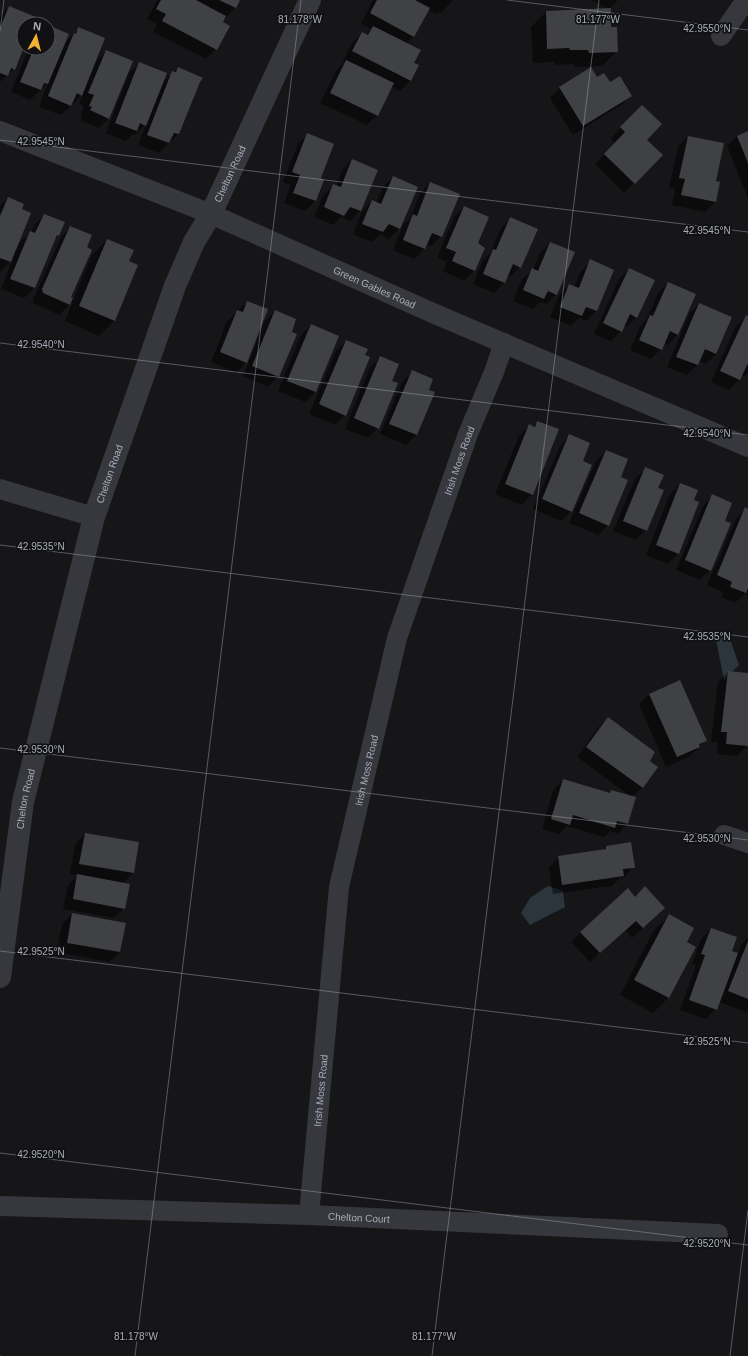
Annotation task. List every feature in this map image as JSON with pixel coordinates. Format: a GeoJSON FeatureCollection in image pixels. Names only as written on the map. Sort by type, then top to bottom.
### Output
{"type":"FeatureCollection","features":[{"type":"Feature","properties":{"kind":"street","name":"Chelton Road"},"geometry":{"type":"LineString","coordinates":[[0,977],[22,802],[94,516],[175,286],[194,242],[211,214],[310,0]]}},
{"type":"Feature","properties":{"kind":"street"},"geometry":{"type":"LineString","coordinates":[[721,36],[746,0]]}},
{"type":"Feature","properties":{"kind":"street","name":"Green Gables Road"},"geometry":{"type":"LineString","coordinates":[[0,131],[211,214],[504,343],[748,447]]}},
{"type":"Feature","properties":{"kind":"street","name":"Irish Moss Road"},"geometry":{"type":"LineString","coordinates":[[309,1215],[339,887],[397,638],[468,434],[494,372],[504,343]]}},
{"type":"Feature","properties":{"kind":"street"},"geometry":{"type":"LineString","coordinates":[[0,489],[94,516]]}},
{"type":"Feature","properties":{"kind":"street"},"geometry":{"type":"LineString","coordinates":[[724,834],[748,843]]}},
{"type":"Feature","properties":{"kind":"street","name":"Chelton Court"},"geometry":{"type":"LineString","coordinates":[[0,1206],[309,1215],[718,1234]]}},
{"type":"Feature","properties":{"kind":"shaded area"},"geometry":{"type":"Polygon","coordinates":[[[728,633],[739,665],[724,680],[715,635],[728,633]]]}},
{"type":"Feature","properties":{"kind":"shaded area"},"geometry":{"type":"Polygon","coordinates":[[[548,886],[563,891],[565,907],[530,925],[521,913],[530,898],[548,886]]]}},
{"type":"Feature","properties":{"kind":"building"},"geometry":{"type":"Polygon","coordinates":[[[161,0],[196,0],[226,16],[223,22],[230,26],[217,50],[162,21],[166,14],[156,9],[161,0]]]}},
{"type":"Feature","properties":{"kind":"building"},"geometry":{"type":"Polygon","coordinates":[[[219,0],[240,0],[236,8],[219,0]]]}},
{"type":"Feature","properties":{"kind":"building"},"geometry":{"type":"Polygon","coordinates":[[[377,0],[415,0],[430,8],[414,37],[370,13],[377,0]]]}},
{"type":"Feature","properties":{"kind":"building"},"geometry":{"type":"Polygon","coordinates":[[[9,6],[34,16],[16,16],[16,56],[20,56],[15,70],[11,68],[8,76],[0,73],[0,28],[9,6]]]}},
{"type":"Feature","properties":{"kind":"building"},"geometry":{"type":"Polygon","coordinates":[[[611,8],[611,27],[617,27],[618,52],[589,53],[588,50],[570,50],[569,48],[547,49],[546,11],[611,8]]]}},
{"type":"Feature","properties":{"kind":"building"},"geometry":{"type":"Polygon","coordinates":[[[373,26],[421,50],[414,63],[419,65],[411,81],[352,51],[362,32],[368,35],[373,26]]]}},
{"type":"Feature","properties":{"kind":"building"},"geometry":{"type":"Polygon","coordinates":[[[78,27],[105,38],[82,96],[77,93],[71,106],[48,96],[74,33],[76,34],[78,27]]]}},
{"type":"Feature","properties":{"kind":"building"},"geometry":{"type":"Polygon","coordinates":[[[56,28],[69,34],[48,84],[44,83],[41,90],[20,82],[31,56],[56,56],[56,28]]]}},
{"type":"Feature","properties":{"kind":"building"},"geometry":{"type":"Polygon","coordinates":[[[106,50],[133,61],[109,119],[90,110],[92,107],[89,106],[94,95],[88,93],[106,50]]]}},
{"type":"Feature","properties":{"kind":"building"},"geometry":{"type":"Polygon","coordinates":[[[346,60],[394,83],[378,116],[330,93],[346,60]]]}},
{"type":"Feature","properties":{"kind":"building"},"geometry":{"type":"Polygon","coordinates":[[[139,62],[167,73],[146,126],[140,123],[137,131],[115,123],[139,62]]]}},
{"type":"Feature","properties":{"kind":"building"},"geometry":{"type":"Polygon","coordinates":[[[178,67],[203,78],[179,134],[174,133],[169,143],[147,135],[172,71],[176,72],[178,67]]]}},
{"type":"Feature","properties":{"kind":"building"},"geometry":{"type":"Polygon","coordinates":[[[591,67],[597,77],[604,73],[610,82],[620,76],[632,96],[583,126],[559,87],[591,67]]]}},
{"type":"Feature","properties":{"kind":"building"},"geometry":{"type":"Polygon","coordinates":[[[642,105],[662,124],[647,140],[663,155],[635,184],[604,154],[625,132],[620,127],[642,105]]]}},
{"type":"Feature","properties":{"kind":"building"},"geometry":{"type":"Polygon","coordinates":[[[748,131],[748,163],[737,136],[748,131]]]}},
{"type":"Feature","properties":{"kind":"building"},"geometry":{"type":"Polygon","coordinates":[[[307,133],[334,144],[321,178],[324,180],[316,201],[293,193],[300,175],[292,172],[307,133]]]}},
{"type":"Feature","properties":{"kind":"building"},"geometry":{"type":"Polygon","coordinates":[[[688,136],[724,143],[716,181],[720,182],[716,202],[681,195],[685,179],[679,178],[688,136]]]}},
{"type":"Feature","properties":{"kind":"building"},"geometry":{"type":"Polygon","coordinates":[[[352,159],[378,170],[361,211],[350,207],[344,216],[324,207],[333,184],[341,187],[352,159]]]}},
{"type":"Feature","properties":{"kind":"building"},"geometry":{"type":"Polygon","coordinates":[[[393,176],[418,187],[400,229],[389,224],[383,232],[362,224],[372,200],[381,204],[393,176]]]}},
{"type":"Feature","properties":{"kind":"building"},"geometry":{"type":"Polygon","coordinates":[[[430,182],[460,194],[442,237],[432,233],[425,249],[403,240],[413,214],[417,216],[430,182]]]}},
{"type":"Feature","properties":{"kind":"building"},"geometry":{"type":"Polygon","coordinates":[[[8,197],[24,204],[22,209],[31,213],[11,262],[0,258],[0,216],[8,197]]]}},
{"type":"Feature","properties":{"kind":"building"},"geometry":{"type":"Polygon","coordinates":[[[464,206],[489,217],[478,243],[485,248],[475,271],[452,261],[456,252],[446,248],[464,206]]]}},
{"type":"Feature","properties":{"kind":"building"},"geometry":{"type":"Polygon","coordinates":[[[44,214],[65,222],[59,236],[57,235],[35,288],[10,279],[30,231],[35,233],[44,214]]]}},
{"type":"Feature","properties":{"kind":"building"},"geometry":{"type":"Polygon","coordinates":[[[510,217],[538,229],[521,268],[513,264],[505,283],[483,274],[493,249],[496,250],[510,217]]]}},
{"type":"Feature","properties":{"kind":"building"},"geometry":{"type":"Polygon","coordinates":[[[70,226],[92,235],[87,247],[92,250],[71,297],[73,298],[70,305],[43,293],[42,289],[70,226]]]}},
{"type":"Feature","properties":{"kind":"building"},"geometry":{"type":"Polygon","coordinates":[[[107,239],[134,250],[129,261],[138,265],[115,321],[79,306],[107,239]]]}},
{"type":"Feature","properties":{"kind":"building"},"geometry":{"type":"Polygon","coordinates":[[[550,242],[575,252],[557,295],[548,291],[544,299],[523,290],[532,268],[538,271],[550,242]]]}},
{"type":"Feature","properties":{"kind":"building"},"geometry":{"type":"Polygon","coordinates":[[[590,259],[614,270],[597,311],[586,307],[582,316],[560,307],[569,284],[579,288],[590,259]]]}},
{"type":"Feature","properties":{"kind":"building"},"geometry":{"type":"Polygon","coordinates":[[[629,268],[655,280],[637,318],[630,314],[622,332],[603,323],[629,268]]]}},
{"type":"Feature","properties":{"kind":"building"},"geometry":{"type":"Polygon","coordinates":[[[668,282],[696,294],[678,335],[670,331],[662,350],[639,340],[650,315],[653,316],[668,282]]]}},
{"type":"Feature","properties":{"kind":"building"},"geometry":{"type":"Polygon","coordinates":[[[247,301],[268,309],[247,363],[220,352],[237,310],[243,312],[247,301]]]}},
{"type":"Feature","properties":{"kind":"building"},"geometry":{"type":"Polygon","coordinates":[[[699,303],[732,317],[716,354],[705,349],[698,365],[676,357],[699,303]]]}},
{"type":"Feature","properties":{"kind":"building"},"geometry":{"type":"Polygon","coordinates":[[[275,310],[296,319],[292,332],[297,334],[279,377],[252,366],[275,310]]]}},
{"type":"Feature","properties":{"kind":"building"},"geometry":{"type":"Polygon","coordinates":[[[746,315],[748,316],[748,363],[740,380],[720,371],[746,315]]]}},
{"type":"Feature","properties":{"kind":"building"},"geometry":{"type":"Polygon","coordinates":[[[311,324],[339,336],[316,392],[287,381],[311,324]]]}},
{"type":"Feature","properties":{"kind":"building"},"geometry":{"type":"Polygon","coordinates":[[[346,340],[368,349],[365,355],[370,357],[346,416],[319,404],[346,340]]]}},
{"type":"Feature","properties":{"kind":"building"},"geometry":{"type":"Polygon","coordinates":[[[380,356],[399,364],[392,381],[398,383],[379,429],[354,418],[380,356]]]}},
{"type":"Feature","properties":{"kind":"building"},"geometry":{"type":"Polygon","coordinates":[[[412,370],[433,379],[429,390],[435,392],[417,435],[389,424],[412,370]]]}},
{"type":"Feature","properties":{"kind":"building"},"geometry":{"type":"Polygon","coordinates":[[[537,421],[559,429],[533,495],[505,484],[529,424],[535,427],[537,421]]]}},
{"type":"Feature","properties":{"kind":"building"},"geometry":{"type":"Polygon","coordinates":[[[569,434],[590,443],[583,461],[592,465],[572,512],[542,499],[569,434]]]}},
{"type":"Feature","properties":{"kind":"building"},"geometry":{"type":"Polygon","coordinates":[[[606,450],[628,459],[621,477],[628,480],[609,526],[579,513],[606,450]]]}},
{"type":"Feature","properties":{"kind":"building"},"geometry":{"type":"Polygon","coordinates":[[[645,467],[664,475],[658,488],[664,490],[647,531],[623,521],[645,467]]]}},
{"type":"Feature","properties":{"kind":"building"},"geometry":{"type":"Polygon","coordinates":[[[680,483],[698,490],[694,500],[699,502],[679,554],[656,545],[680,483]]]}},
{"type":"Feature","properties":{"kind":"building"},"geometry":{"type":"Polygon","coordinates":[[[712,494],[732,503],[725,521],[731,523],[711,571],[685,560],[712,494]]]}},
{"type":"Feature","properties":{"kind":"building"},"geometry":{"type":"Polygon","coordinates":[[[745,507],[748,509],[748,588],[746,593],[730,587],[732,582],[717,575],[745,507]]]}},
{"type":"Feature","properties":{"kind":"building"},"geometry":{"type":"Polygon","coordinates":[[[728,671],[748,673],[748,746],[726,744],[727,732],[721,732],[728,671]]]}},
{"type":"Feature","properties":{"kind":"building"},"geometry":{"type":"Polygon","coordinates":[[[680,680],[707,741],[699,744],[700,747],[677,757],[649,694],[680,680]]]}},
{"type":"Feature","properties":{"kind":"building"},"geometry":{"type":"Polygon","coordinates":[[[608,717],[655,752],[650,761],[658,767],[643,788],[586,747],[608,717]]]}},
{"type":"Feature","properties":{"kind":"building"},"geometry":{"type":"Polygon","coordinates":[[[563,779],[610,793],[611,790],[636,797],[628,824],[617,821],[615,828],[573,815],[570,825],[551,819],[563,779]]]}},
{"type":"Feature","properties":{"kind":"building"},"geometry":{"type":"Polygon","coordinates":[[[85,833],[139,842],[134,873],[79,864],[85,833]]]}},
{"type":"Feature","properties":{"kind":"building"},"geometry":{"type":"Polygon","coordinates":[[[631,842],[635,868],[623,869],[624,876],[562,885],[558,856],[606,849],[606,846],[631,842]]]}},
{"type":"Feature","properties":{"kind":"building"},"geometry":{"type":"Polygon","coordinates":[[[77,874],[130,884],[125,909],[73,899],[77,874]]]}},
{"type":"Feature","properties":{"kind":"building"},"geometry":{"type":"Polygon","coordinates":[[[645,886],[665,908],[643,928],[636,921],[600,953],[580,932],[628,888],[635,897],[645,886]]]}},
{"type":"Feature","properties":{"kind":"building"},"geometry":{"type":"Polygon","coordinates":[[[72,913],[126,923],[120,952],[67,943],[72,913]]]}},
{"type":"Feature","properties":{"kind":"building"},"geometry":{"type":"Polygon","coordinates":[[[669,914],[694,928],[687,942],[696,947],[669,998],[634,980],[669,914]]]}},
{"type":"Feature","properties":{"kind":"building"},"geometry":{"type":"Polygon","coordinates":[[[711,928],[737,937],[732,951],[738,953],[717,1010],[689,1000],[705,955],[701,954],[711,928]]]}},
{"type":"Feature","properties":{"kind":"building"},"geometry":{"type":"Polygon","coordinates":[[[748,941],[748,999],[728,991],[748,941]]]}}]}
